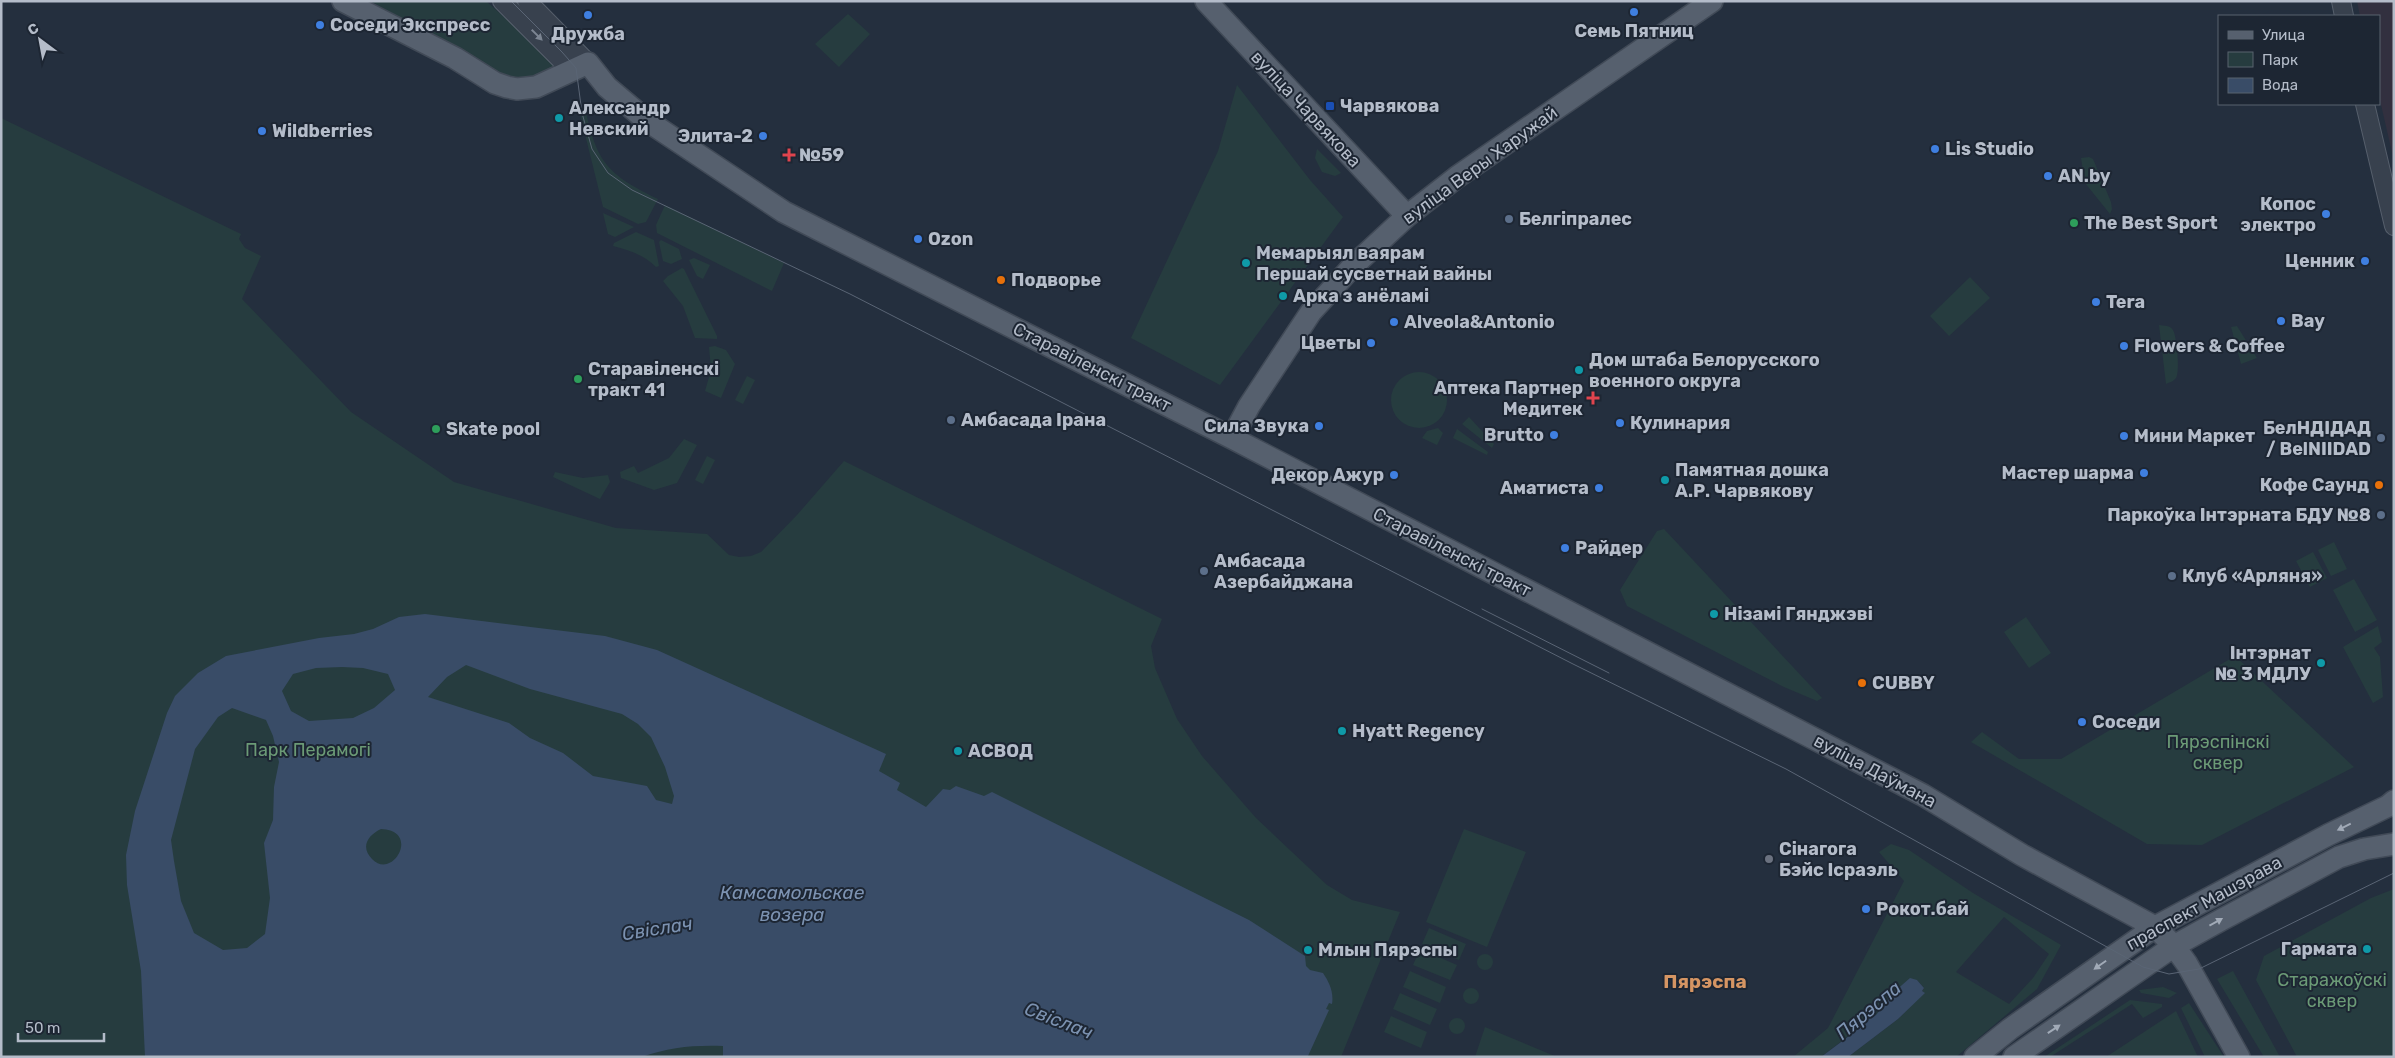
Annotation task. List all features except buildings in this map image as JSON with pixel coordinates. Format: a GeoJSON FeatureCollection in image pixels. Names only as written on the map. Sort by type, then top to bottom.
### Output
{"type":"FeatureCollection","features":[{"type":"Feature","properties":{"kind":"main road"},"geometry":{"type":"LineString","coordinates":[[343,1],[455,58],[495,83],[507,88],[536,87],[579,67]]}},
{"type":"Feature","properties":{"kind":"main road","name":"вуліца Чарвякова"},"geometry":{"type":"LineString","coordinates":[[1206,1],[1406,216]]}},
{"type":"Feature","properties":{"kind":"main road","name":"вуліца Веры Харужай"},"geometry":{"type":"LineString","coordinates":[[1232,438],[1249,406],[1311,312],[1352,267],[1406,216],[1457,177],[1712,1]]}},
{"type":"Feature","properties":{"kind":"main road","name":"Старавіленскі тракт"},"geometry":{"type":"LineString","coordinates":[[579,67],[584,80],[607,87],[646,120],[784,212],[1232,438],[1591,624]]}},
{"type":"Feature","properties":{"kind":"main road","name":"вуліца Даўмана"},"geometry":{"type":"LineString","coordinates":[[1591,624],[1923,795],[2022,856],[2155,927],[2174,946],[2198,983],[2239,1057]]}},
{"type":"Feature","properties":{"kind":"main road","name":"праспект Машэрава"},"geometry":{"type":"LineString","coordinates":[[1976,1057],[2010,1029],[2155,927],[2328,835],[2388,806],[2394,801]]}},
{"type":"Feature","properties":{"kind":"main road","name":"праспект Машэрава"},"geometry":{"type":"LineString","coordinates":[[2014,1057],[2174,946],[2339,857],[2364,849],[2394,844]]}},
{"type":"Feature","properties":{"kind":"street","name":"Старавіленскі тракт"},"geometry":{"type":"LineString","coordinates":[[502,1],[579,67]]}},
{"type":"Feature","properties":{"kind":"street","name":"Старавіленскі тракт"},"geometry":{"type":"LineString","coordinates":[[527,1],[579,67]]}},
{"type":"Feature","properties":{"kind":"street"},"geometry":{"type":"LineString","coordinates":[[2341,1],[2344,15]]}},
{"type":"Feature","properties":{"kind":"street"},"geometry":{"type":"LineString","coordinates":[[2365,105],[2394,226]]}},
{"type":"Feature","properties":{"kind":"shaded area"},"geometry":{"type":"Polygon","coordinates":[[[2357,1],[2394,1],[2394,161],[2380,100],[2380,15],[2360,15],[2357,1]]]}},
{"type":"Feature","properties":{"kind":"green space"},"geometry":{"type":"Polygon","coordinates":[[[370,1],[486,1],[546,54],[555,67],[535,77],[508,77],[370,1]]]}},
{"type":"Feature","properties":{"kind":"green space"},"geometry":{"type":"Polygon","coordinates":[[[848,14],[870,34],[839,67],[815,44],[848,14]]]}},
{"type":"Feature","properties":{"kind":"green space"},"geometry":{"type":"Polygon","coordinates":[[[1237,85],[1310,180],[1343,217],[1220,385],[1131,338],[1218,151],[1237,85]]]}},
{"type":"Feature","properties":{"kind":"green space"},"geometry":{"type":"Polygon","coordinates":[[[581,107],[585,108],[594,142],[607,165],[627,182],[658,199],[646,222],[638,224],[603,207],[580,114],[581,107]]]}},
{"type":"Feature","properties":{"kind":"green space","name":"Парк Перамогі"},"geometry":{"type":"Polygon","coordinates":[[[1,118],[241,234],[239,239],[245,248],[261,256],[242,299],[351,412],[454,482],[616,528],[707,534],[729,555],[739,557],[751,556],[761,552],[797,515],[844,461],[1162,619],[1151,646],[1155,668],[1177,719],[1202,756],[1256,818],[1327,885],[1352,900],[1400,912],[1341,1057],[1,1057],[1,118]]]}},
{"type":"Feature","properties":{"kind":"green space"},"geometry":{"type":"Polygon","coordinates":[[[1317,149],[1341,173],[1335,176],[1322,172],[1315,158],[1317,149]]]}},
{"type":"Feature","properties":{"kind":"green space"},"geometry":{"type":"Polygon","coordinates":[[[2089,157],[2093,159],[2111,202],[2112,209],[2110,214],[2085,183],[2081,158],[2089,157]]]}},
{"type":"Feature","properties":{"kind":"green space"},"geometry":{"type":"Polygon","coordinates":[[[665,205],[784,263],[772,291],[657,233],[656,225],[665,205]]]}},
{"type":"Feature","properties":{"kind":"green space"},"geometry":{"type":"Polygon","coordinates":[[[603,213],[634,227],[615,237],[608,234],[603,213]]]}},
{"type":"Feature","properties":{"kind":"green space"},"geometry":{"type":"Polygon","coordinates":[[[636,232],[654,240],[659,266],[656,267],[636,253],[613,246],[614,243],[636,232]]]}},
{"type":"Feature","properties":{"kind":"green space"},"geometry":{"type":"Polygon","coordinates":[[[661,240],[679,249],[682,259],[671,264],[663,261],[659,242],[661,240]]]}},
{"type":"Feature","properties":{"kind":"green space"},"geometry":{"type":"Polygon","coordinates":[[[694,258],[710,265],[703,279],[697,276],[689,260],[694,258]]]}},
{"type":"Feature","properties":{"kind":"green space"},"geometry":{"type":"Polygon","coordinates":[[[682,268],[717,339],[695,338],[683,306],[663,281],[682,268]]]}},
{"type":"Feature","properties":{"kind":"green space"},"geometry":{"type":"Polygon","coordinates":[[[1970,277],[1990,298],[1949,336],[1930,316],[1970,277]]]}},
{"type":"Feature","properties":{"kind":"green space"},"geometry":{"type":"Polygon","coordinates":[[[2159,325],[2172,328],[2177,347],[2177,375],[2174,380],[2166,384],[2159,325]]]}},
{"type":"Feature","properties":{"kind":"green space"},"geometry":{"type":"Polygon","coordinates":[[[2237,326],[2257,358],[2241,364],[2231,327],[2237,326]]]}},
{"type":"Feature","properties":{"kind":"green space"},"geometry":{"type":"Polygon","coordinates":[[[715,346],[726,350],[735,364],[721,398],[705,391],[711,370],[709,347],[715,346]]]}},
{"type":"Feature","properties":{"kind":"green space"},"geometry":{"type":"Polygon","coordinates":[[[1419,372],[1430,374],[1439,380],[1445,389],[1447,400],[1445,411],[1439,420],[1430,426],[1419,428],[1408,426],[1399,420],[1393,411],[1391,400],[1393,389],[1399,380],[1408,374],[1419,372]]]}},
{"type":"Feature","properties":{"kind":"green space"},"geometry":{"type":"Polygon","coordinates":[[[747,376],[755,380],[743,404],[735,400],[747,376]]]}},
{"type":"Feature","properties":{"kind":"green space"},"geometry":{"type":"Polygon","coordinates":[[[1469,417],[1494,444],[1492,448],[1462,424],[1469,417]]]}},
{"type":"Feature","properties":{"kind":"green space"},"geometry":{"type":"Polygon","coordinates":[[[1438,428],[1443,433],[1437,445],[1422,438],[1427,431],[1438,428]]]}},
{"type":"Feature","properties":{"kind":"green space"},"geometry":{"type":"Polygon","coordinates":[[[1457,429],[1488,452],[1487,455],[1453,438],[1457,429]]]}},
{"type":"Feature","properties":{"kind":"green space"},"geometry":{"type":"Polygon","coordinates":[[[684,439],[697,445],[677,483],[654,490],[621,478],[620,472],[634,466],[638,473],[669,458],[684,439]]]}},
{"type":"Feature","properties":{"kind":"green space"},"geometry":{"type":"Polygon","coordinates":[[[707,456],[715,460],[703,484],[695,480],[707,456]]]}},
{"type":"Feature","properties":{"kind":"green space"},"geometry":{"type":"Polygon","coordinates":[[[555,472],[583,478],[608,475],[610,482],[600,499],[553,477],[555,472]]]}},
{"type":"Feature","properties":{"kind":"green space"},"geometry":{"type":"Polygon","coordinates":[[[1664,529],[1822,698],[1817,701],[1784,687],[1627,606],[1620,590],[1657,531],[1664,529]]]}},
{"type":"Feature","properties":{"kind":"green space"},"geometry":{"type":"Polygon","coordinates":[[[2334,542],[2347,569],[2331,576],[2318,550],[2334,542]]]}},
{"type":"Feature","properties":{"kind":"green space"},"geometry":{"type":"Polygon","coordinates":[[[2313,552],[2327,578],[2310,587],[2296,561],[2313,552]]]}},
{"type":"Feature","properties":{"kind":"green space"},"geometry":{"type":"Polygon","coordinates":[[[2354,579],[2377,620],[2355,632],[2333,590],[2354,579]]]}},
{"type":"Feature","properties":{"kind":"green space"},"geometry":{"type":"Polygon","coordinates":[[[2026,617],[2051,653],[2029,668],[2004,632],[2026,617]]]}},
{"type":"Feature","properties":{"kind":"green space"},"geometry":{"type":"Polygon","coordinates":[[[2378,626],[2382,642],[2374,648],[2380,657],[2383,697],[2373,703],[2343,647],[2378,626]]]}},
{"type":"Feature","properties":{"kind":"green space","name":"Пярэспінскі сквер"},"geometry":{"type":"Polygon","coordinates":[[[2235,656],[2354,767],[2202,845],[2147,844],[1971,742],[1982,732],[2019,759],[2061,759],[2235,656]]]}},
{"type":"Feature","properties":{"kind":"green space"},"geometry":{"type":"Polygon","coordinates":[[[1464,829],[1526,852],[1487,947],[1426,922],[1464,829]]]}},
{"type":"Feature","properties":{"kind":"green space"},"geometry":{"type":"Polygon","coordinates":[[[1891,844],[1909,850],[1973,893],[2061,945],[2037,989],[1956,1057],[1848,1057],[1898,1019],[1924,993],[1922,991],[1924,988],[1917,980],[1894,992],[1876,1015],[1863,1023],[1821,1057],[1793,1057],[1828,1028],[1904,881],[1879,852],[1891,844]],[[2004,917],[1956,972],[2009,1004],[2033,978],[2049,954],[2004,917]]]}},
{"type":"Feature","properties":{"kind":"green space","name":"Старажоўскі сквер"},"geometry":{"type":"Polygon","coordinates":[[[2394,889],[2394,1057],[2297,1057],[2256,980],[2264,956],[2371,898],[2394,889]]]}},
{"type":"Feature","properties":{"kind":"green space"},"geometry":{"type":"Polygon","coordinates":[[[1429,928],[1466,944],[1459,960],[1422,944],[1429,928]]]}},
{"type":"Feature","properties":{"kind":"green space"},"geometry":{"type":"Polygon","coordinates":[[[1420,949],[1457,965],[1450,980],[1413,965],[1420,949]]]}},
{"type":"Feature","properties":{"kind":"green space"},"geometry":{"type":"Polygon","coordinates":[[[1485,954],[1491,956],[1493,962],[1491,968],[1485,970],[1479,968],[1477,962],[1479,956],[1485,954]]]}},
{"type":"Feature","properties":{"kind":"green space"},"geometry":{"type":"Polygon","coordinates":[[[1410,971],[1446,987],[1440,1003],[1403,987],[1410,971]]]}},
{"type":"Feature","properties":{"kind":"green space"},"geometry":{"type":"Polygon","coordinates":[[[2233,971],[2280,1057],[2264,1057],[2217,979],[2233,971]]]}},
{"type":"Feature","properties":{"kind":"green space"},"geometry":{"type":"Polygon","coordinates":[[[2163,987],[2177,993],[2169,998],[2141,993],[2139,990],[2163,987]]]}},
{"type":"Feature","properties":{"kind":"green space"},"geometry":{"type":"Polygon","coordinates":[[[1471,988],[1477,990],[1479,996],[1477,1002],[1471,1004],[1465,1002],[1463,996],[1465,990],[1471,988]]]}},
{"type":"Feature","properties":{"kind":"green space"},"geometry":{"type":"Polygon","coordinates":[[[1400,993],[1437,1009],[1430,1025],[1393,1009],[1400,993]]]}},
{"type":"Feature","properties":{"kind":"green space"},"geometry":{"type":"Polygon","coordinates":[[[2130,1000],[2162,1004],[2162,1007],[2143,1018],[2132,1004],[2050,1057],[2044,1057],[2130,1000]]]}},
{"type":"Feature","properties":{"kind":"green space"},"geometry":{"type":"Polygon","coordinates":[[[2189,1003],[2224,1057],[2205,1057],[2181,1008],[2189,1003]]]}},
{"type":"Feature","properties":{"kind":"green space"},"geometry":{"type":"Polygon","coordinates":[[[2176,1011],[2198,1057],[2106,1057],[2176,1011]]]}},
{"type":"Feature","properties":{"kind":"green space"},"geometry":{"type":"Polygon","coordinates":[[[1391,1016],[1427,1032],[1421,1048],[1384,1032],[1391,1016]]]}},
{"type":"Feature","properties":{"kind":"green space"},"geometry":{"type":"Polygon","coordinates":[[[1457,1018],[1463,1020],[1465,1026],[1463,1032],[1457,1034],[1451,1032],[1449,1026],[1451,1020],[1457,1018]]]}},
{"type":"Feature","properties":{"kind":"green space"},"geometry":{"type":"Polygon","coordinates":[[[1485,1027],[1557,1057],[1475,1057],[1485,1027]]]}},
{"type":"Feature","properties":{"kind":"water","name":"Камсамольскае возера"},"geometry":{"type":"Polygon","coordinates":[[[425,614],[605,636],[657,650],[886,754],[879,771],[900,783],[897,790],[926,807],[943,789],[950,790],[956,786],[984,796],[992,792],[1249,920],[1305,956],[1306,966],[1310,970],[1323,973],[1330,987],[1332,1004],[1329,1003],[1326,1009],[1329,1010],[1308,1056],[723,1057],[723,1046],[692,1046],[642,1057],[145,1057],[141,971],[127,885],[126,855],[135,811],[167,713],[175,696],[198,673],[226,656],[319,638],[354,634],[373,629],[399,617],[425,614]],[[466,665],[447,677],[428,697],[509,723],[530,738],[563,753],[593,776],[647,786],[656,800],[672,804],[674,796],[665,767],[651,737],[638,724],[622,714],[530,689],[466,665]],[[316,668],[293,674],[282,691],[291,711],[309,721],[353,718],[374,708],[395,690],[388,674],[363,668],[316,668]],[[232,708],[218,717],[195,749],[171,840],[181,901],[194,933],[223,950],[247,948],[265,934],[270,898],[264,843],[273,820],[274,787],[279,762],[273,736],[266,720],[232,708]],[[381,829],[367,842],[368,855],[380,864],[388,864],[399,853],[401,845],[399,837],[393,831],[381,829]]]}},
{"type":"Feature","properties":{"kind":"water"},"geometry":{"type":"Polygon","coordinates":[[[1910,978],[1917,980],[1924,988],[1922,991],[1925,993],[1898,1019],[1848,1057],[1821,1057],[1861,1027],[1864,1020],[1876,1015],[1894,992],[1910,978]]]}},
{"type":"Feature","properties":{"kind":"tram line"},"geometry":{"type":"LineString","coordinates":[[511,1],[576,68],[582,113],[592,149],[608,173],[632,190],[850,294],[1573,664],[1786,769],[2143,967],[2169,974],[2199,969],[2394,873]]}},
{"type":"Feature","properties":{"kind":"tram line"},"geometry":{"type":"LineString","coordinates":[[1482,609],[1609,673]]}},
{"type":"Feature","properties":{"kind":"place","name":"Семь Пятниц"},"geometry":{"type":"Point","coordinates":[1634,12]}},
{"type":"Feature","properties":{"kind":"place","name":"Дружба"},"geometry":{"type":"Point","coordinates":[588,15]}},
{"type":"Feature","properties":{"kind":"place","name":"Соседи Экспресс"},"geometry":{"type":"Point","coordinates":[320,25]}},
{"type":"Feature","properties":{"kind":"place","name":"Чарвякова"},"geometry":{"type":"Point","coordinates":[1330,106]}},
{"type":"Feature","properties":{"kind":"place","name":"Александр Невский"},"geometry":{"type":"Point","coordinates":[559,118]}},
{"type":"Feature","properties":{"kind":"place","name":"Wildberries"},"geometry":{"type":"Point","coordinates":[262,131]}},
{"type":"Feature","properties":{"kind":"place","name":"Элита-2"},"geometry":{"type":"Point","coordinates":[763,136]}},
{"type":"Feature","properties":{"kind":"place","name":"Lis Studio"},"geometry":{"type":"Point","coordinates":[1935,149]}},
{"type":"Feature","properties":{"kind":"place","name":"№59"},"geometry":{"type":"Point","coordinates":[789,155]}},
{"type":"Feature","properties":{"kind":"place","name":"AN.by"},"geometry":{"type":"Point","coordinates":[2048,176]}},
{"type":"Feature","properties":{"kind":"place","name":"Копос электро"},"geometry":{"type":"Point","coordinates":[2326,214]}},
{"type":"Feature","properties":{"kind":"place","name":"Белгіпралес"},"geometry":{"type":"Point","coordinates":[1509,219]}},
{"type":"Feature","properties":{"kind":"place","name":"The Best Sport"},"geometry":{"type":"Point","coordinates":[2074,223]}},
{"type":"Feature","properties":{"kind":"place","name":"Ozon"},"geometry":{"type":"Point","coordinates":[918,239]}},
{"type":"Feature","properties":{"kind":"place","name":"Ценник"},"geometry":{"type":"Point","coordinates":[2365,261]}},
{"type":"Feature","properties":{"kind":"place","name":"Мемарыял ваярам Першай сусветнай вайны"},"geometry":{"type":"Point","coordinates":[1246,263]}},
{"type":"Feature","properties":{"kind":"place","name":"Подворье"},"geometry":{"type":"Point","coordinates":[1001,280]}},
{"type":"Feature","properties":{"kind":"place","name":"Арка з анёламі"},"geometry":{"type":"Point","coordinates":[1283,296]}},
{"type":"Feature","properties":{"kind":"place","name":"Tera"},"geometry":{"type":"Point","coordinates":[2096,302]}},
{"type":"Feature","properties":{"kind":"place","name":"Вау"},"geometry":{"type":"Point","coordinates":[2281,321]}},
{"type":"Feature","properties":{"kind":"place","name":"Alveola&Antonio"},"geometry":{"type":"Point","coordinates":[1394,322]}},
{"type":"Feature","properties":{"kind":"place","name":"Цветы"},"geometry":{"type":"Point","coordinates":[1371,343]}},
{"type":"Feature","properties":{"kind":"place","name":"Flowers & Coffee"},"geometry":{"type":"Point","coordinates":[2124,346]}},
{"type":"Feature","properties":{"kind":"place","name":"Дом штаба Белорусского военного округа"},"geometry":{"type":"Point","coordinates":[1579,370]}},
{"type":"Feature","properties":{"kind":"place","name":"Старавіленскі тракт 41"},"geometry":{"type":"Point","coordinates":[578,379]}},
{"type":"Feature","properties":{"kind":"place","name":"Аптека Партнер Медитек"},"geometry":{"type":"Point","coordinates":[1593,398]}},
{"type":"Feature","properties":{"kind":"place","name":"Амбасада Ірана"},"geometry":{"type":"Point","coordinates":[951,420]}},
{"type":"Feature","properties":{"kind":"place","name":"Кулинария"},"geometry":{"type":"Point","coordinates":[1620,423]}},
{"type":"Feature","properties":{"kind":"place","name":"Сила Звука"},"geometry":{"type":"Point","coordinates":[1319,426]}},
{"type":"Feature","properties":{"kind":"place","name":"Skate pool"},"geometry":{"type":"Point","coordinates":[436,429]}},
{"type":"Feature","properties":{"kind":"place","name":"Brutto"},"geometry":{"type":"Point","coordinates":[1554,435]}},
{"type":"Feature","properties":{"kind":"place","name":"Мини Маркет"},"geometry":{"type":"Point","coordinates":[2124,436]}},
{"type":"Feature","properties":{"kind":"place","name":"БелНДІДАД / BelNIIDAD"},"geometry":{"type":"Point","coordinates":[2381,438]}},
{"type":"Feature","properties":{"kind":"place","name":"Мастер шарма"},"geometry":{"type":"Point","coordinates":[2144,473]}},
{"type":"Feature","properties":{"kind":"place","name":"Декор Ажур"},"geometry":{"type":"Point","coordinates":[1394,475]}},
{"type":"Feature","properties":{"kind":"place","name":"Памятная дошка А.Р. Чарвякову"},"geometry":{"type":"Point","coordinates":[1665,480]}},
{"type":"Feature","properties":{"kind":"place","name":"Кофе Саунд"},"geometry":{"type":"Point","coordinates":[2379,485]}},
{"type":"Feature","properties":{"kind":"place","name":"Аматиста"},"geometry":{"type":"Point","coordinates":[1599,488]}},
{"type":"Feature","properties":{"kind":"place","name":"Паркоўка Інтэрната БДУ №8"},"geometry":{"type":"Point","coordinates":[2381,515]}},
{"type":"Feature","properties":{"kind":"place","name":"Райдер"},"geometry":{"type":"Point","coordinates":[1565,548]}},
{"type":"Feature","properties":{"kind":"place","name":"Амбасада Азербайджана"},"geometry":{"type":"Point","coordinates":[1204,571]}},
{"type":"Feature","properties":{"kind":"place","name":"Клуб «Арляня»"},"geometry":{"type":"Point","coordinates":[2172,576]}},
{"type":"Feature","properties":{"kind":"place","name":"Нізамі Гянджэві"},"geometry":{"type":"Point","coordinates":[1714,614]}},
{"type":"Feature","properties":{"kind":"place","name":"Інтэрнат № 3 МДЛУ"},"geometry":{"type":"Point","coordinates":[2321,663]}},
{"type":"Feature","properties":{"kind":"place","name":"CUBBY"},"geometry":{"type":"Point","coordinates":[1862,683]}},
{"type":"Feature","properties":{"kind":"place","name":"Соседи"},"geometry":{"type":"Point","coordinates":[2082,722]}},
{"type":"Feature","properties":{"kind":"place","name":"Hyatt Regency"},"geometry":{"type":"Point","coordinates":[1342,731]}},
{"type":"Feature","properties":{"kind":"place","name":"АСВОД"},"geometry":{"type":"Point","coordinates":[958,751]}},
{"type":"Feature","properties":{"kind":"place","name":"Сінагога Бэйс Ісраэль"},"geometry":{"type":"Point","coordinates":[1769,859]}},
{"type":"Feature","properties":{"kind":"place","name":"Рокот.бай"},"geometry":{"type":"Point","coordinates":[1866,909]}},
{"type":"Feature","properties":{"kind":"place","name":"Гармата"},"geometry":{"type":"Point","coordinates":[2367,949]}},
{"type":"Feature","properties":{"kind":"place","name":"Млын Пярэспы"},"geometry":{"type":"Point","coordinates":[1308,950]}},
{"type":"Feature","properties":{"kind":"district","name":"Пярэспа"},"geometry":{"type":"Point","coordinates":[1705,981]}},
{"type":"Feature","properties":{"kind":"water label","name":"Свіслач"},"geometry":{"type":"Point","coordinates":[657,928]}},
{"type":"Feature","properties":{"kind":"water label","name":"Свіслач"},"geometry":{"type":"Point","coordinates":[1059,1020]}}]}
